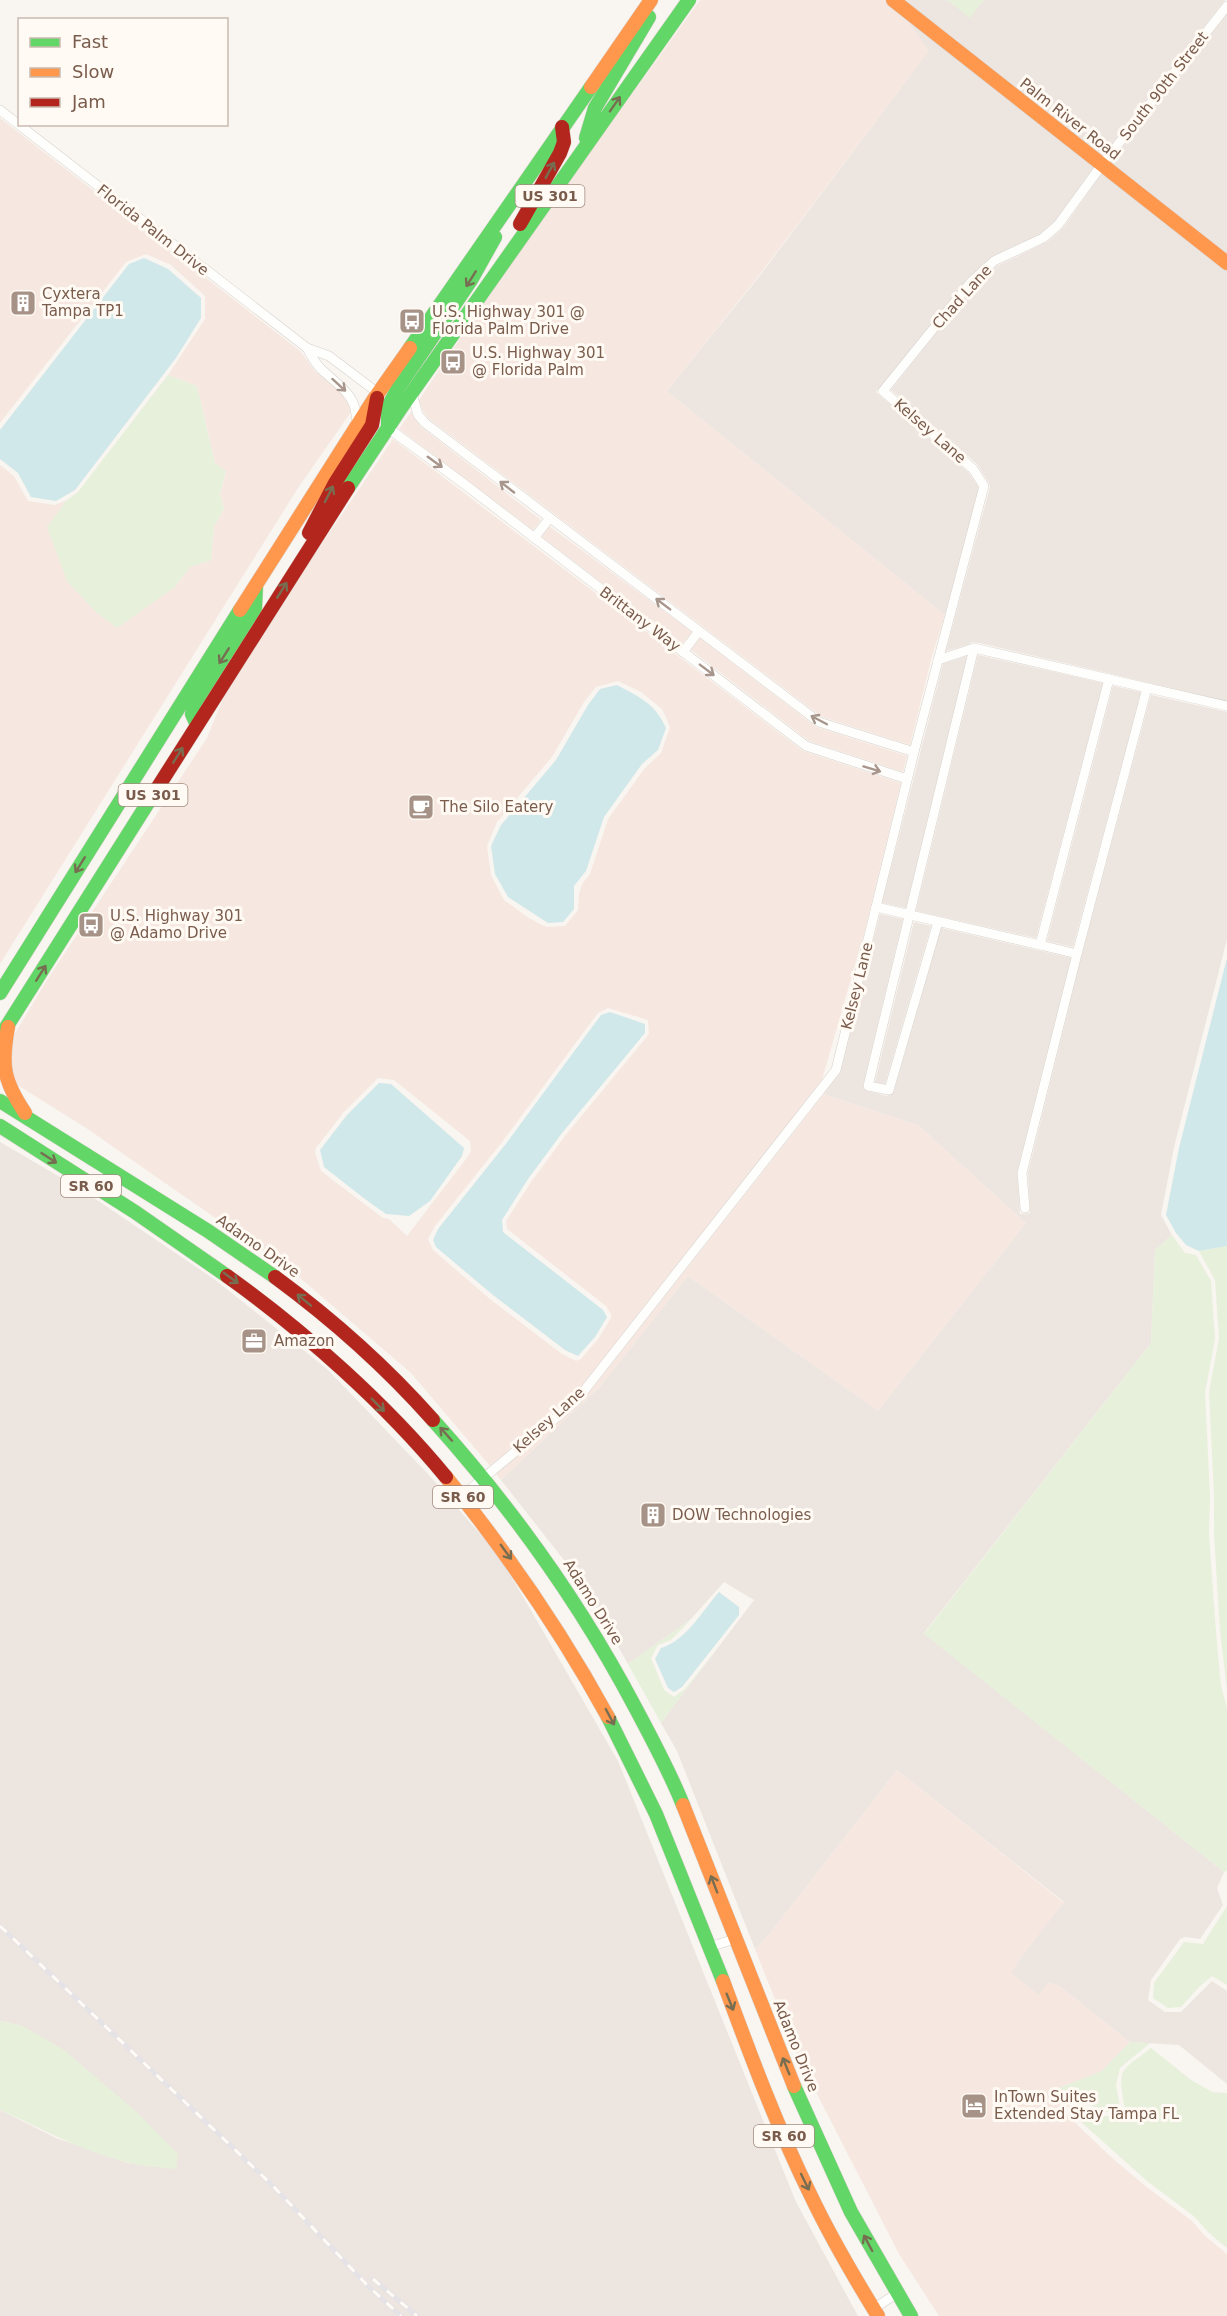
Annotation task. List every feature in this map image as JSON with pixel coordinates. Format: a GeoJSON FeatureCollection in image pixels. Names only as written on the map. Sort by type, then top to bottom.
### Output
{"type":"FeatureCollection","features":[{"type":"Feature","properties":{"kind":"main road","name":"US 301"},"geometry":{"type":"LineString","coordinates":[[0,993],[378,393],[651,0]]}},
{"type":"Feature","properties":{"kind":"main road"},"geometry":{"type":"LineString","coordinates":[[585,146],[589,124],[598,103],[645,26],[656,0]]}},
{"type":"Feature","properties":{"kind":"main road","name":"US 301"},"geometry":{"type":"LineString","coordinates":[[0,1037],[297,566],[411,392],[689,0]]}},
{"type":"Feature","properties":{"kind":"main road","name":"Palm River Road"},"geometry":{"type":"LineString","coordinates":[[893,0],[1227,263]]}},
{"type":"Feature","properties":{"kind":"main road"},"geometry":{"type":"LineString","coordinates":[[480,294],[560,153],[564,135],[562,127]]}},
{"type":"Feature","properties":{"kind":"main road"},"geometry":{"type":"LineString","coordinates":[[388,428],[388,407],[398,388],[471,280],[496,235],[506,208]]}},
{"type":"Feature","properties":{"kind":"main road"},"geometry":{"type":"LineString","coordinates":[[297,566],[307,537],[335,483],[372,425],[378,393]]}},
{"type":"Feature","properties":{"kind":"main road"},"geometry":{"type":"LineString","coordinates":[[197,725],[192,714],[194,704],[255,608],[256,586]]}},
{"type":"Feature","properties":{"kind":"main road"},"geometry":{"type":"LineString","coordinates":[[9,1023],[3,1047],[1,1070],[6,1084],[26,1116]]}},
{"type":"Feature","properties":{"kind":"main road","name":"Adamo Drive"},"geometry":{"type":"LineString","coordinates":[[0,1101],[192,1220],[296,1293],[374,1358],[448,1436],[484,1478],[557,1575],[619,1675],[681,1799],[735,1939],[825,2158],[847,2204],[896,2294],[911,2316]]}},
{"type":"Feature","properties":{"kind":"main road","name":"SR 60"},"geometry":{"type":"LineString","coordinates":[[0,1126],[183,1245],[266,1305],[358,1384],[426,1455],[492,1532],[546,1608],[594,1688],[636,1769],[800,2172],[842,2254],[876,2313]]}},
{"type":"Feature","properties":{"kind":"main road"},"geometry":{"type":"LineString","coordinates":[[0,1136],[25,1142]]}},
{"type":"Feature","properties":{"kind":"street","name":"South 90th Street"},"geometry":{"type":"LineString","coordinates":[[1101,166],[1227,6]]}},
{"type":"Feature","properties":{"kind":"street","name":"Florida Palm Drive"},"geometry":{"type":"LineString","coordinates":[[0,110],[18,124]]}},
{"type":"Feature","properties":{"kind":"street","name":"Florida Palm Drive"},"geometry":{"type":"LineString","coordinates":[[21,126],[307,348],[329,356],[378,393]]}},
{"type":"Feature","properties":{"kind":"street","name":"Chad Lane"},"geometry":{"type":"LineString","coordinates":[[883,391],[971,282],[994,261],[1043,238],[1059,225],[1101,166]]}},
{"type":"Feature","properties":{"kind":"street","name":"Florida Palm Drive"},"geometry":{"type":"LineString","coordinates":[[307,348],[318,367],[345,389],[353,401],[357,414],[356,428]]}},
{"type":"Feature","properties":{"kind":"street","name":"Kelsey Lane"},"geometry":{"type":"LineString","coordinates":[[462,1496],[576,1401],[836,1070],[907,779],[984,486],[973,469],[883,391]]}},
{"type":"Feature","properties":{"kind":"street","name":"Brittany Way"},"geometry":{"type":"LineString","coordinates":[[411,392],[418,415],[424,423],[819,722],[914,752]]}},
{"type":"Feature","properties":{"kind":"street","name":"Brittany Way"},"geometry":{"type":"LineString","coordinates":[[388,428],[806,746],[907,779]]}},
{"type":"Feature","properties":{"kind":"street"},"geometry":{"type":"LineString","coordinates":[[534,538],[549,519]]}},
{"type":"Feature","properties":{"kind":"street"},"geometry":{"type":"LineString","coordinates":[[683,652],[699,631]]}},
{"type":"Feature","properties":{"kind":"street"},"geometry":{"type":"LineString","coordinates":[[938,922],[889,1090],[868,1086],[974,648]]}},
{"type":"Feature","properties":{"kind":"street"},"geometry":{"type":"LineString","coordinates":[[938,660],[974,648],[1227,706]]}},
{"type":"Feature","properties":{"kind":"street"},"geometry":{"type":"LineString","coordinates":[[1040,945],[1109,679]]}},
{"type":"Feature","properties":{"kind":"street"},"geometry":{"type":"LineString","coordinates":[[1025,1208],[1022,1173],[1077,954],[1148,688]]}},
{"type":"Feature","properties":{"kind":"street"},"geometry":{"type":"LineString","coordinates":[[876,907],[1077,954]]}},
{"type":"Feature","properties":{"kind":"street"},"geometry":{"type":"LineString","coordinates":[[709,1947],[735,1939]]}},
{"type":"Feature","properties":{"kind":"street"},"geometry":{"type":"LineString","coordinates":[[876,2313],[896,2294]]}},
{"type":"Feature","properties":{"kind":"shaded area"},"geometry":{"type":"Polygon","coordinates":[[[700,0],[884,0],[906,18],[930,50],[757,278],[667,391],[945,615],[932,656],[910,745],[822,717],[428,418],[419,400],[513,259],[700,0]]]}},
{"type":"Feature","properties":{"kind":"shaded area"},"geometry":{"type":"Polygon","coordinates":[[[902,0],[947,0],[970,17],[984,0],[1225,0],[1101,158],[902,0]]]}},
{"type":"Feature","properties":{"kind":"shaded area"},"geometry":{"type":"Polygon","coordinates":[[[1227,14],[1227,256],[1109,164],[1227,14]]]}},
{"type":"Feature","properties":{"kind":"shaded area"},"geometry":{"type":"Polygon","coordinates":[[[906,18],[1094,167],[1055,221],[1041,234],[993,256],[968,278],[876,392],[969,473],[979,488],[945,615],[667,391],[758,278],[929,51],[906,18]]]}},
{"type":"Feature","properties":{"kind":"shaded area"},"geometry":{"type":"Polygon","coordinates":[[[0,118],[300,351],[315,371],[341,393],[351,412],[298,488],[0,964],[0,465],[14,476],[28,501],[55,505],[67,500],[64,505],[175,587],[190,567],[211,560],[214,526],[224,509],[220,494],[226,472],[215,463],[197,386],[168,375],[205,319],[205,296],[171,265],[146,254],[126,262],[0,423],[0,118]]]}},
{"type":"Feature","properties":{"kind":"shaded area"},"geometry":{"type":"Polygon","coordinates":[[[1102,173],[1227,270],[1227,701],[980,643],[970,642],[970,644],[946,651],[990,487],[977,464],[891,390],[974,286],[997,266],[1047,242],[1063,228],[1102,173]]]}},
{"type":"Feature","properties":{"kind":"shaded area"},"geometry":{"type":"Polygon","coordinates":[[[411,412],[421,427],[541,520],[533,530],[399,429],[411,412]]]}},
{"type":"Feature","properties":{"kind":"shaded area"},"geometry":{"type":"Polygon","coordinates":[[[393,439],[803,751],[901,783],[865,930],[822,1080],[573,1397],[490,1466],[411,1373],[293,1272],[86,1128],[11,1081],[10,1042],[45,983],[207,738],[228,686],[259,636],[393,439]],[[618,681],[596,687],[584,702],[552,757],[497,822],[487,846],[491,875],[504,900],[546,927],[565,926],[578,910],[582,884],[590,874],[608,819],[645,768],[661,753],[670,727],[662,709],[641,692],[618,681]],[[608,1008],[598,1013],[502,1142],[435,1226],[428,1239],[433,1250],[490,1299],[562,1354],[576,1361],[581,1359],[598,1339],[611,1318],[611,1314],[606,1306],[507,1229],[506,1221],[565,1136],[649,1034],[648,1020],[608,1008]],[[378,1078],[344,1112],[316,1148],[315,1152],[321,1171],[383,1218],[389,1219],[407,1236],[466,1159],[471,1151],[470,1141],[394,1080],[378,1078]]]}},
{"type":"Feature","properties":{"kind":"shaded area"},"geometry":{"type":"Polygon","coordinates":[[[549,526],[692,632],[682,644],[542,537],[549,526]]]}},
{"type":"Feature","properties":{"kind":"shaded area"},"geometry":{"type":"Polygon","coordinates":[[[700,638],[816,727],[907,756],[903,772],[809,741],[691,650],[700,638]]]}},
{"type":"Feature","properties":{"kind":"shaded area"},"geometry":{"type":"Polygon","coordinates":[[[978,655],[1103,683],[1036,938],[916,911],[978,655]]]}},
{"type":"Feature","properties":{"kind":"shaded area"},"geometry":{"type":"Polygon","coordinates":[[[967,656],[906,908],[882,903],[943,664],[967,656]]]}},
{"type":"Feature","properties":{"kind":"shaded area"},"geometry":{"type":"Polygon","coordinates":[[[1113,686],[1141,692],[1073,947],[1047,941],[1113,686]]]}},
{"type":"Feature","properties":{"kind":"shaded area"},"geometry":{"type":"Polygon","coordinates":[[[1151,695],[1227,712],[1227,939],[1174,1147],[1161,1215],[1172,1235],[1155,1250],[1151,1343],[924,1633],[1224,1872],[1217,1888],[1223,1905],[1200,1939],[1185,1937],[1180,1939],[1151,1980],[1148,2000],[1165,2012],[1181,2012],[1212,1981],[1227,1991],[1227,2084],[1179,2045],[1130,2042],[1058,1985],[1048,1983],[1039,1995],[1011,1973],[1064,1902],[897,1770],[767,1937],[755,1949],[677,1751],[661,1723],[754,1600],[724,1582],[691,1619],[628,1664],[582,1583],[501,1480],[600,1387],[688,1276],[878,1411],[1026,1223],[918,1125],[824,1094],[841,1070],[880,914],[903,919],[863,1085],[867,1091],[887,1096],[894,1091],[941,928],[1071,958],[1017,1172],[1020,1214],[1030,1213],[1028,1173],[1082,954],[1151,695]]]}},
{"type":"Feature","properties":{"kind":"shaded area"},"geometry":{"type":"Polygon","coordinates":[[[914,922],[931,926],[885,1084],[875,1082],[914,922]]]}},
{"type":"Feature","properties":{"kind":"shaded area"},"geometry":{"type":"Polygon","coordinates":[[[824,1094],[918,1125],[1026,1223],[878,1411],[688,1276],[600,1387],[501,1480],[496,1474],[580,1404],[824,1094]]]}},
{"type":"Feature","properties":{"kind":"shaded area"},"geometry":{"type":"Polygon","coordinates":[[[0,1142],[82,1190],[214,1279],[327,1369],[428,1474],[500,1557],[618,1761],[796,2202],[858,2316],[0,2316],[0,2110],[56,2138],[131,2164],[23,2026],[0,2021],[0,1142]]]}},
{"type":"Feature","properties":{"kind":"shaded area"},"geometry":{"type":"Polygon","coordinates":[[[897,1770],[1064,1903],[1016,1964],[1048,1983],[1058,1985],[1130,2042],[1102,2071],[1060,2088],[1079,2104],[1067,2107],[1064,2112],[1111,2157],[1192,2221],[1205,2236],[1227,2254],[1227,2316],[939,2316],[899,2254],[797,2055],[755,1949],[767,1937],[897,1770]]]}},
{"type":"Feature","properties":{"kind":"green space"},"geometry":{"type":"Polygon","coordinates":[[[947,0],[984,0],[970,18],[947,0]]]}},
{"type":"Feature","properties":{"kind":"green space"},"geometry":{"type":"Polygon","coordinates":[[[168,375],[197,386],[215,463],[226,471],[220,494],[224,509],[214,526],[211,560],[190,567],[175,587],[117,628],[96,612],[67,581],[47,527],[67,500],[78,492],[168,375]]]}},
{"type":"Feature","properties":{"kind":"green space"},"geometry":{"type":"Polygon","coordinates":[[[1172,1235],[1185,1253],[1196,1255],[1211,1281],[1215,1339],[1205,1393],[1210,1496],[1209,1535],[1221,1686],[1227,1708],[1227,1870],[1224,1872],[924,1634],[1151,1343],[1155,1250],[1172,1235]]]}},
{"type":"Feature","properties":{"kind":"green space"},"geometry":{"type":"Polygon","coordinates":[[[1227,1246],[1227,1689],[1220,1631],[1214,1534],[1209,1392],[1219,1338],[1215,1280],[1199,1251],[1227,1246]]]}},
{"type":"Feature","properties":{"kind":"green space"},"geometry":{"type":"Polygon","coordinates":[[[691,1619],[671,1640],[658,1645],[651,1658],[664,1690],[674,1697],[685,1689],[717,1649],[661,1723],[628,1664],[691,1619]]]}},
{"type":"Feature","properties":{"kind":"green space"},"geometry":{"type":"Polygon","coordinates":[[[1227,1906],[1227,1985],[1212,1976],[1181,2007],[1168,2008],[1153,1998],[1154,1983],[1184,1942],[1203,1944],[1227,1906]]]}},
{"type":"Feature","properties":{"kind":"green space"},"geometry":{"type":"Polygon","coordinates":[[[0,2021],[23,2026],[64,2050],[139,2114],[178,2154],[176,2169],[135,2164],[96,2153],[0,2110],[0,2021]]]}},
{"type":"Feature","properties":{"kind":"green space"},"geometry":{"type":"Polygon","coordinates":[[[1130,2042],[1150,2043],[1120,2068],[1116,2085],[1121,2112],[1104,2112],[1086,2103],[1079,2104],[1059,2088],[1102,2071],[1130,2042]]]}},
{"type":"Feature","properties":{"kind":"green space"},"geometry":{"type":"Polygon","coordinates":[[[1151,2048],[1191,2080],[1212,2092],[1227,2093],[1227,2248],[1195,2217],[1147,2181],[1069,2111],[1084,2107],[1102,2116],[1125,2117],[1121,2085],[1122,2073],[1151,2048]]]}},
{"type":"Feature","properties":{"kind":"water"},"geometry":{"type":"Polygon","coordinates":[[[144,258],[168,269],[201,298],[201,318],[176,358],[75,490],[56,501],[31,497],[18,473],[0,459],[0,430],[129,264],[144,258]]]}},
{"type":"Feature","properties":{"kind":"water"},"geometry":{"type":"Polygon","coordinates":[[[617,685],[639,697],[657,712],[666,728],[658,750],[642,764],[604,817],[586,871],[574,886],[574,909],[563,922],[548,923],[508,897],[495,874],[491,846],[501,825],[556,760],[600,689],[617,685]]]}},
{"type":"Feature","properties":{"kind":"water"},"geometry":{"type":"Polygon","coordinates":[[[1227,958],[1227,1246],[1199,1251],[1186,1245],[1166,1215],[1179,1148],[1227,958]]]}},
{"type":"Feature","properties":{"kind":"water"},"geometry":{"type":"Polygon","coordinates":[[[610,1012],[645,1024],[645,1033],[562,1133],[528,1179],[502,1220],[503,1232],[603,1310],[607,1317],[595,1337],[578,1356],[565,1350],[493,1295],[436,1247],[433,1240],[438,1229],[505,1145],[601,1015],[610,1012]]]}},
{"type":"Feature","properties":{"kind":"water"},"geometry":{"type":"Polygon","coordinates":[[[379,1083],[391,1084],[464,1148],[462,1156],[430,1201],[409,1216],[386,1214],[365,1199],[324,1167],[320,1150],[347,1115],[379,1083]]]}},
{"type":"Feature","properties":{"kind":"water"},"geometry":{"type":"Polygon","coordinates":[[[719,1592],[739,1607],[739,1615],[682,1687],[674,1692],[668,1688],[655,1659],[661,1648],[679,1639],[686,1632],[719,1592]]]}},
{"type":"Feature","properties":{"kind":"railway"},"geometry":{"type":"LineString","coordinates":[[0,1926],[271,2184],[368,2286],[401,2316]]}},
{"type":"Feature","properties":{"kind":"railway"},"geometry":{"type":"LineString","coordinates":[[373,2279],[417,2316]]}},
{"type":"Feature","properties":{"kind":"traffic: fast"},"geometry":{"type":"LineString","coordinates":[[348,488],[401,408],[689,0]]}},
{"type":"Feature","properties":{"kind":"traffic: fast"},"geometry":{"type":"LineString","coordinates":[[586,138],[595,108],[649,17]]}},
{"type":"Feature","properties":{"kind":"traffic: fast"},"geometry":{"type":"LineString","coordinates":[[410,348],[591,87]]}},
{"type":"Feature","properties":{"kind":"traffic: fast"},"geometry":{"type":"LineString","coordinates":[[388,428],[388,407],[398,388],[471,280],[495,237]]}},
{"type":"Feature","properties":{"kind":"traffic: fast"},"geometry":{"type":"LineString","coordinates":[[197,725],[192,714],[194,704],[255,608],[256,586]]}},
{"type":"Feature","properties":{"kind":"traffic: fast"},"geometry":{"type":"LineString","coordinates":[[0,993],[240,610]]}},
{"type":"Feature","properties":{"kind":"traffic: fast"},"geometry":{"type":"LineString","coordinates":[[0,1037],[151,798]]}},
{"type":"Feature","properties":{"kind":"traffic: fast"},"geometry":{"type":"LineString","coordinates":[[0,1101],[208,1231],[275,1277]]}},
{"type":"Feature","properties":{"kind":"traffic: fast"},"geometry":{"type":"LineString","coordinates":[[0,1126],[135,1212],[227,1276]]}},
{"type":"Feature","properties":{"kind":"traffic: fast"},"geometry":{"type":"LineString","coordinates":[[433,1420],[490,1487],[568,1594],[614,1668],[667,1768],[683,1805]]}},
{"type":"Feature","properties":{"kind":"traffic: fast"},"geometry":{"type":"LineString","coordinates":[[608,1717],[656,1814],[723,1981]]}},
{"type":"Feature","properties":{"kind":"traffic: fast"},"geometry":{"type":"LineString","coordinates":[[794,2086],[851,2212],[911,2316]]}},
{"type":"Feature","properties":{"kind":"traffic: slow"},"geometry":{"type":"LineString","coordinates":[[591,87],[651,0]]}},
{"type":"Feature","properties":{"kind":"traffic: slow"},"geometry":{"type":"LineString","coordinates":[[893,0],[1227,263]]}},
{"type":"Feature","properties":{"kind":"traffic: slow"},"geometry":{"type":"LineString","coordinates":[[240,610],[374,399],[410,348]]}},
{"type":"Feature","properties":{"kind":"traffic: slow"},"geometry":{"type":"LineString","coordinates":[[8,1027],[5,1052],[6,1072],[12,1091],[25,1113]]}},
{"type":"Feature","properties":{"kind":"traffic: slow"},"geometry":{"type":"LineString","coordinates":[[446,1477],[532,1593],[608,1717]]}},
{"type":"Feature","properties":{"kind":"traffic: slow"},"geometry":{"type":"LineString","coordinates":[[683,1805],[794,2086]]}},
{"type":"Feature","properties":{"kind":"traffic: slow"},"geometry":{"type":"LineString","coordinates":[[723,1981],[764,2090],[799,2170],[835,2242],[878,2316]]}},
{"type":"Feature","properties":{"kind":"traffic: jam"},"geometry":{"type":"LineString","coordinates":[[520,224],[560,153],[564,142],[562,127]]}},
{"type":"Feature","properties":{"kind":"traffic: jam"},"geometry":{"type":"LineString","coordinates":[[309,533],[335,483],[372,425],[377,398]]}},
{"type":"Feature","properties":{"kind":"traffic: jam"},"geometry":{"type":"LineString","coordinates":[[151,798],[348,488]]}},
{"type":"Feature","properties":{"kind":"traffic: jam"},"geometry":{"type":"LineString","coordinates":[[227,1276],[285,1320],[343,1370],[423,1450],[446,1477]]}},
{"type":"Feature","properties":{"kind":"traffic: jam"},"geometry":{"type":"LineString","coordinates":[[275,1277],[358,1344],[433,1420]]}},
{"type":"Feature","properties":{"kind":"place","name":"Cyxtera Tampa TP1"},"geometry":{"type":"Point","coordinates":[23,303]}},
{"type":"Feature","properties":{"kind":"place","name":"U.S. Highway 301 @ Florida Palm Drive"},"geometry":{"type":"Point","coordinates":[412,321]}},
{"type":"Feature","properties":{"kind":"place","name":"U.S. Highway 301 @ Florida Palm"},"geometry":{"type":"Point","coordinates":[453,362]}},
{"type":"Feature","properties":{"kind":"place","name":"The Silo Eatery"},"geometry":{"type":"Point","coordinates":[421,807]}},
{"type":"Feature","properties":{"kind":"place","name":"U.S. Highway 301 @ Adamo Drive"},"geometry":{"type":"Point","coordinates":[91,925]}},
{"type":"Feature","properties":{"kind":"place","name":"Amazon"},"geometry":{"type":"Point","coordinates":[254,1341]}},
{"type":"Feature","properties":{"kind":"place","name":"DOW Technologies"},"geometry":{"type":"Point","coordinates":[653,1515]}},
{"type":"Feature","properties":{"kind":"place","name":"InTown Suites Extended Stay Tampa FL"},"geometry":{"type":"Point","coordinates":[974,2106]}}]}
